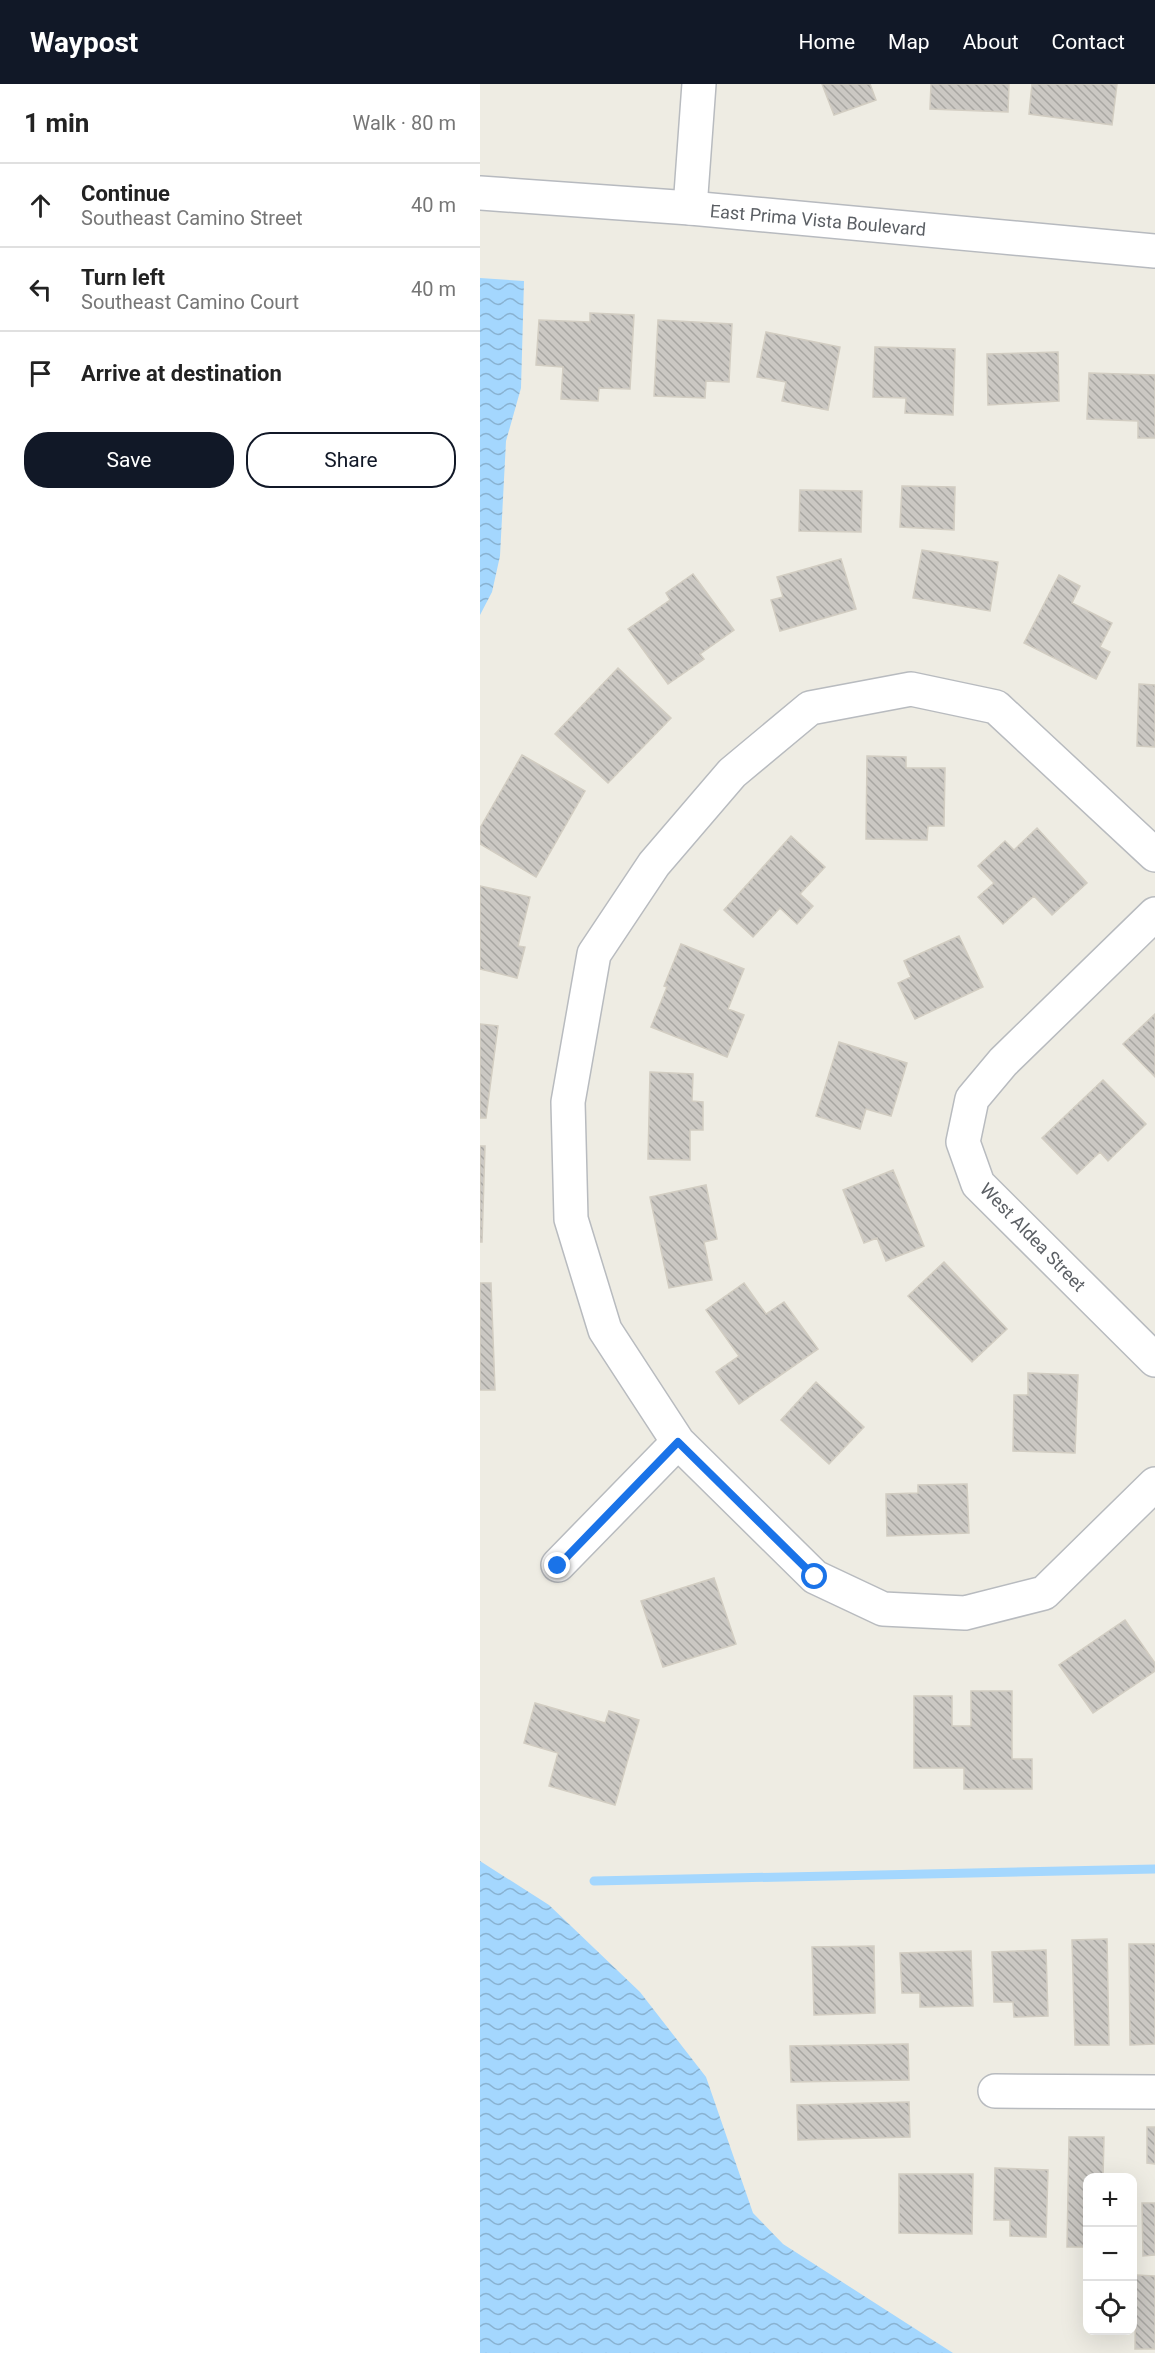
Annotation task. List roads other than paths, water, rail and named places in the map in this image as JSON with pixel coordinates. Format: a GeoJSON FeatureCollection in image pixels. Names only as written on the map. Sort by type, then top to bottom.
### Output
{"type":"FeatureCollection","features":[{"type":"Feature","properties":{"kind":"street"},"geometry":{"type":"LineString","coordinates":[[690,208],[699,84]]}},
{"type":"Feature","properties":{"kind":"street","name":"East Prima Vista Boulevard"},"geometry":{"type":"LineString","coordinates":[[480,193],[690,208],[1155,251]]}},
{"type":"Feature","properties":{"kind":"street"},"geometry":{"type":"LineString","coordinates":[[1155,855],[996,707],[910,689],[810,708],[732,773],[654,864],[594,954],[568,1102],[571,1219],[605,1330],[678,1442],[815,1577],[883,1609],[966,1613],[1044,1593],[1155,1484]]}},
{"type":"Feature","properties":{"kind":"street","name":"West Aldea Street"},"geometry":{"type":"LineString","coordinates":[[1155,914],[1003,1062],[972,1099],[963,1142],[978,1184],[1155,1360]]}},
{"type":"Feature","properties":{"kind":"street"},"geometry":{"type":"LineString","coordinates":[[558,1566],[678,1442]]}},
{"type":"Feature","properties":{"kind":"street"},"geometry":{"type":"LineString","coordinates":[[995,2091],[1155,2092]]}},
{"type":"Feature","properties":{"kind":"water"},"geometry":{"type":"Polygon","coordinates":[[[480,278],[524,281],[521,388],[506,441],[500,556],[492,592],[480,615],[480,278]]]}},
{"type":"Feature","properties":{"kind":"water"},"geometry":{"type":"Polygon","coordinates":[[[480,1861],[549,1905],[640,1992],[706,2077],[753,2213],[783,2244],[953,2353],[480,2353],[480,1861]]]}},
{"type":"Feature","properties":{"kind":"waterway"},"geometry":{"type":"LineString","coordinates":[[594,1881],[1155,1869]]}}]}
